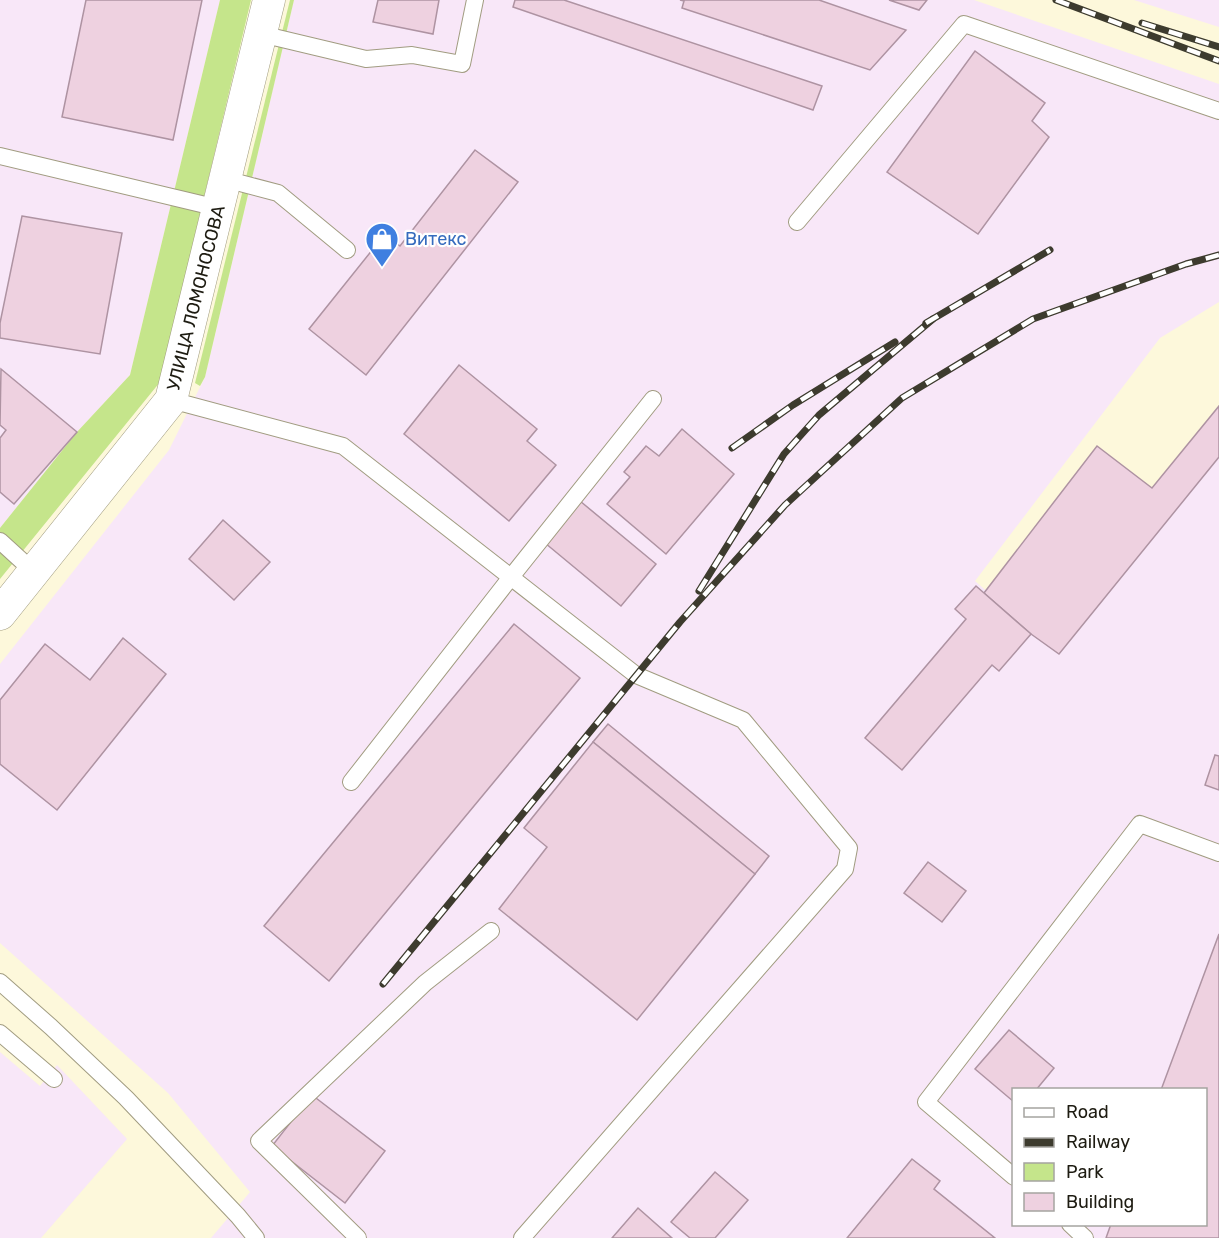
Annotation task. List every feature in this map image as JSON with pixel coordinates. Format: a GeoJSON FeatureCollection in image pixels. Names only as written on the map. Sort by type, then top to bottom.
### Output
{"type":"FeatureCollection","features":[{"type":"Feature","properties":{"kind":"street","name":"УЛИЦА ЛОМОНОСОВА"},"geometry":{"type":"LineString","coordinates":[[0,614],[171,400],[269,0]]}},
{"type":"Feature","properties":{"kind":"lane"},"geometry":{"type":"LineString","coordinates":[[261,34],[366,59],[412,55],[462,64],[475,0]]}},
{"type":"Feature","properties":{"kind":"lane"},"geometry":{"type":"LineString","coordinates":[[797,222],[964,24],[1219,111]]}},
{"type":"Feature","properties":{"kind":"lane"},"geometry":{"type":"LineString","coordinates":[[0,156],[221,194],[278,193],[347,250]]}},
{"type":"Feature","properties":{"kind":"lane"},"geometry":{"type":"LineString","coordinates":[[351,782],[653,399]]}},
{"type":"Feature","properties":{"kind":"lane"},"geometry":{"type":"LineString","coordinates":[[171,400],[343,446],[636,675],[743,720],[849,848],[845,869],[522,1238]]}},
{"type":"Feature","properties":{"kind":"lane"},"geometry":{"type":"LineString","coordinates":[[0,541],[34,572]]}},
{"type":"Feature","properties":{"kind":"lane"},"geometry":{"type":"LineString","coordinates":[[1012,1175],[926,1102],[1140,824],[1219,853]]}},
{"type":"Feature","properties":{"kind":"lane"},"geometry":{"type":"LineString","coordinates":[[358,1238],[259,1142],[425,983],[491,931]]}},
{"type":"Feature","properties":{"kind":"lane"},"geometry":{"type":"LineString","coordinates":[[0,982],[126,1098],[256,1238]]}},
{"type":"Feature","properties":{"kind":"lane"},"geometry":{"type":"LineString","coordinates":[[0,1033],[54,1079]]}},
{"type":"Feature","properties":{"kind":"lane"},"geometry":{"type":"LineString","coordinates":[[1072,1226],[1085,1238]]}},
{"type":"Feature","properties":{"kind":"shaded area"},"geometry":{"type":"Polygon","coordinates":[[[0,0],[220,0],[130,375],[77,432],[0,528],[0,0]]]}},
{"type":"Feature","properties":{"kind":"shaded area"},"geometry":{"type":"Polygon","coordinates":[[[294,0],[974,0],[1219,84],[1219,302],[1160,338],[975,581],[1059,654],[1219,457],[1219,1238],[211,1238],[250,1192],[168,1093],[0,943],[0,664],[169,450],[205,377],[294,0]]]}},
{"type":"Feature","properties":{"kind":"shaded area"},"geometry":{"type":"Polygon","coordinates":[[[1134,0],[1219,0],[1219,27],[1134,0]]]}},
{"type":"Feature","properties":{"kind":"shaded area"},"geometry":{"type":"Polygon","coordinates":[[[0,1052],[40,1086],[57,1065],[127,1139],[41,1238],[0,1238],[0,1052]]]}},
{"type":"Feature","properties":{"kind":"green space"},"geometry":{"type":"Polygon","coordinates":[[[220,0],[251,0],[160,382],[0,579],[0,528],[77,432],[130,375],[220,0]]]}},
{"type":"Feature","properties":{"kind":"green space"},"geometry":{"type":"Polygon","coordinates":[[[290,0],[294,0],[205,377],[200,386],[195,383],[290,0]]]}},
{"type":"Feature","properties":{"kind":"building"},"geometry":{"type":"Polygon","coordinates":[[[86,0],[202,0],[173,140],[62,117],[86,0]]]}},
{"type":"Feature","properties":{"kind":"building"},"geometry":{"type":"Polygon","coordinates":[[[378,0],[439,0],[433,34],[373,22],[378,0]]]}},
{"type":"Feature","properties":{"kind":"building"},"geometry":{"type":"Polygon","coordinates":[[[515,0],[564,0],[822,86],[813,110],[513,7],[515,0]]]}},
{"type":"Feature","properties":{"kind":"building"},"geometry":{"type":"Polygon","coordinates":[[[680,0],[819,0],[906,30],[870,70],[682,8],[684,1],[680,0]]]}},
{"type":"Feature","properties":{"kind":"building"},"geometry":{"type":"Polygon","coordinates":[[[889,0],[927,0],[919,10],[889,0]]]}},
{"type":"Feature","properties":{"kind":"building"},"geometry":{"type":"Polygon","coordinates":[[[975,51],[1045,103],[1032,121],[1049,137],[978,234],[887,172],[975,51]]]}},
{"type":"Feature","properties":{"kind":"building"},"geometry":{"type":"Polygon","coordinates":[[[475,150],[518,182],[366,375],[309,329],[385,234],[400,246],[475,150]]]}},
{"type":"Feature","properties":{"kind":"building"},"geometry":{"type":"Polygon","coordinates":[[[22,216],[122,233],[100,354],[0,338],[0,323],[22,216]]]}},
{"type":"Feature","properties":{"kind":"building"},"geometry":{"type":"Polygon","coordinates":[[[459,365],[537,429],[527,441],[556,465],[509,521],[404,434],[459,365]]]}},
{"type":"Feature","properties":{"kind":"building"},"geometry":{"type":"Polygon","coordinates":[[[1,369],[77,432],[14,504],[0,492],[0,438],[6,430],[0,425],[1,369]]]}},
{"type":"Feature","properties":{"kind":"building"},"geometry":{"type":"Polygon","coordinates":[[[1219,406],[1219,457],[1059,654],[1031,634],[984,593],[1097,446],[1152,488],[1219,406]]]}},
{"type":"Feature","properties":{"kind":"building"},"geometry":{"type":"Polygon","coordinates":[[[682,429],[734,474],[666,554],[607,504],[630,477],[624,472],[646,446],[659,456],[682,429]]]}},
{"type":"Feature","properties":{"kind":"building"},"geometry":{"type":"Polygon","coordinates":[[[580,501],[656,564],[621,606],[545,543],[580,501]]]}},
{"type":"Feature","properties":{"kind":"building"},"geometry":{"type":"Polygon","coordinates":[[[223,520],[270,562],[234,600],[189,559],[223,520]]]}},
{"type":"Feature","properties":{"kind":"building"},"geometry":{"type":"Polygon","coordinates":[[[976,586],[1031,634],[999,671],[992,665],[902,770],[865,738],[966,619],[955,609],[976,586]]]}},
{"type":"Feature","properties":{"kind":"building"},"geometry":{"type":"Polygon","coordinates":[[[514,624],[580,678],[329,981],[264,926],[514,624]]]}},
{"type":"Feature","properties":{"kind":"building"},"geometry":{"type":"Polygon","coordinates":[[[123,638],[166,674],[57,810],[0,764],[0,700],[45,644],[90,680],[123,638]]]}},
{"type":"Feature","properties":{"kind":"building"},"geometry":{"type":"Polygon","coordinates":[[[608,724],[769,856],[755,874],[593,742],[608,724]]]}},
{"type":"Feature","properties":{"kind":"building"},"geometry":{"type":"Polygon","coordinates":[[[593,742],[755,874],[637,1020],[499,909],[547,847],[524,828],[593,742]]]}},
{"type":"Feature","properties":{"kind":"building"},"geometry":{"type":"Polygon","coordinates":[[[1215,755],[1219,756],[1219,790],[1205,785],[1215,755]]]}},
{"type":"Feature","properties":{"kind":"building"},"geometry":{"type":"Polygon","coordinates":[[[928,862],[966,891],[942,922],[904,893],[928,862]]]}},
{"type":"Feature","properties":{"kind":"building"},"geometry":{"type":"Polygon","coordinates":[[[1219,934],[1219,1238],[1106,1238],[1110,1226],[1207,1226],[1207,1088],[1162,1088],[1219,934]]]}},
{"type":"Feature","properties":{"kind":"building"},"geometry":{"type":"Polygon","coordinates":[[[1009,1030],[1054,1068],[1038,1088],[1012,1088],[1012,1100],[975,1069],[1009,1030]]]}},
{"type":"Feature","properties":{"kind":"building"},"geometry":{"type":"Polygon","coordinates":[[[312,1095],[385,1151],[345,1203],[272,1146],[312,1095]]]}},
{"type":"Feature","properties":{"kind":"building"},"geometry":{"type":"Polygon","coordinates":[[[912,1159],[940,1181],[934,1189],[995,1238],[847,1238],[912,1159]]]}},
{"type":"Feature","properties":{"kind":"building"},"geometry":{"type":"Polygon","coordinates":[[[715,1172],[748,1200],[715,1238],[690,1238],[671,1222],[715,1172]]]}},
{"type":"Feature","properties":{"kind":"building"},"geometry":{"type":"Polygon","coordinates":[[[638,1208],[672,1238],[612,1238],[638,1208]]]}},
{"type":"Feature","properties":{"kind":"railway"},"geometry":{"type":"LineString","coordinates":[[1056,0],[1219,61]]}},
{"type":"Feature","properties":{"kind":"railway"},"geometry":{"type":"LineString","coordinates":[[1142,23],[1219,47]]}},
{"type":"Feature","properties":{"kind":"railway"},"geometry":{"type":"LineString","coordinates":[[926,323],[1050,250]]}},
{"type":"Feature","properties":{"kind":"railway"},"geometry":{"type":"LineString","coordinates":[[383,984],[680,622],[785,505],[902,398],[1033,319],[1186,264],[1219,255]]}},
{"type":"Feature","properties":{"kind":"railway"},"geometry":{"type":"LineString","coordinates":[[699,591],[784,454],[819,415],[933,319]]}},
{"type":"Feature","properties":{"kind":"railway"},"geometry":{"type":"LineString","coordinates":[[732,448],[793,405],[895,342]]}},
{"type":"Feature","properties":{"kind":"place","name":"Витекс"},"geometry":{"type":"Point","coordinates":[382,268]}}]}
